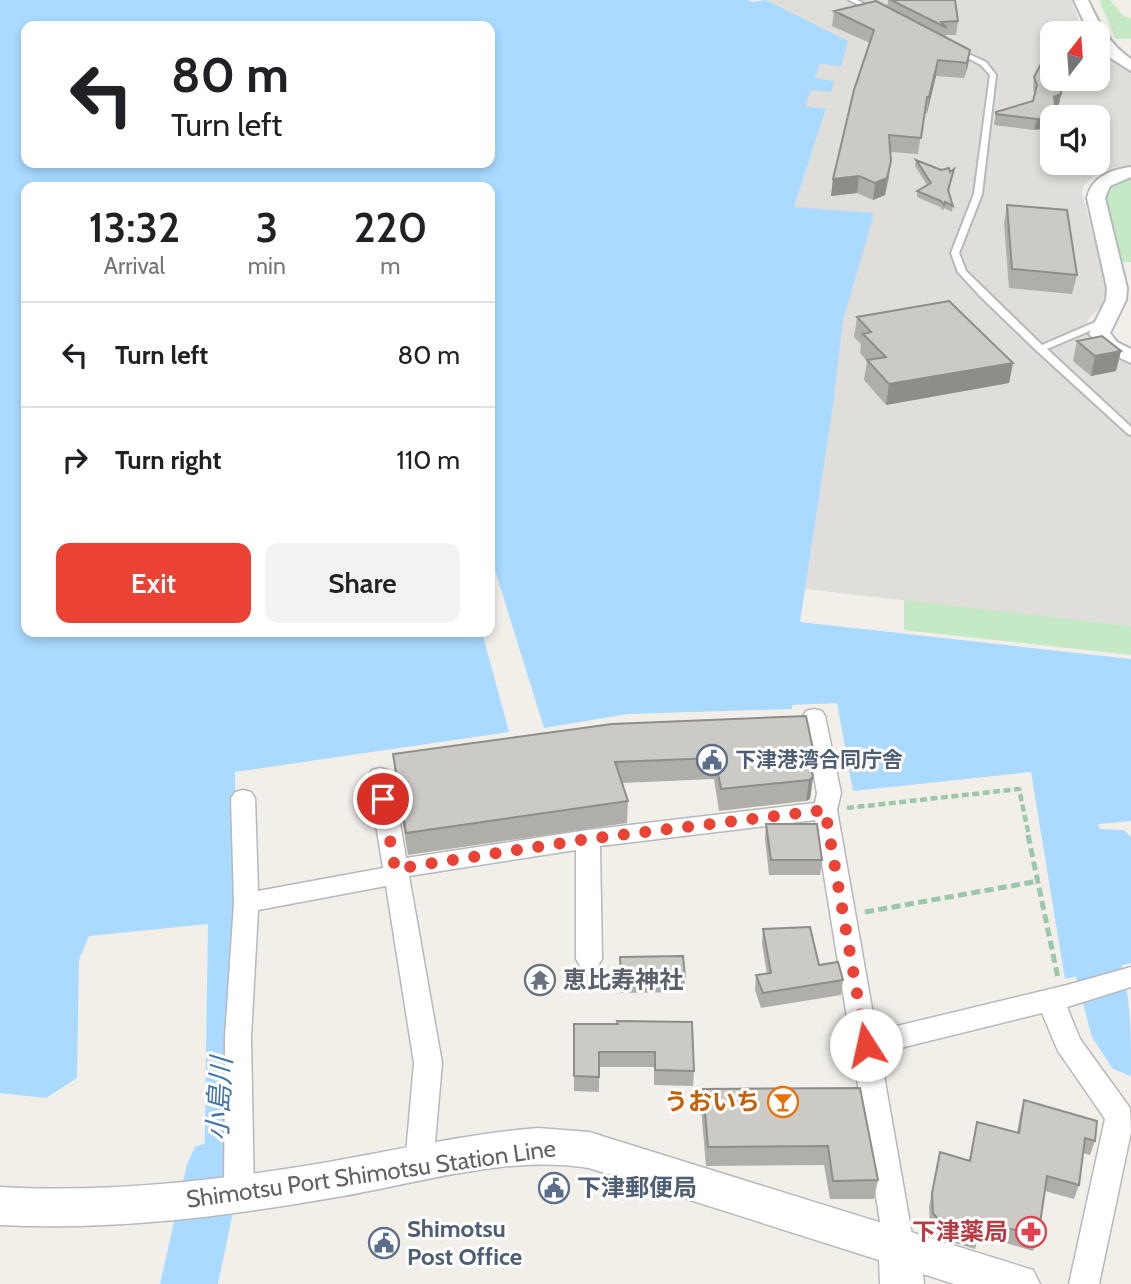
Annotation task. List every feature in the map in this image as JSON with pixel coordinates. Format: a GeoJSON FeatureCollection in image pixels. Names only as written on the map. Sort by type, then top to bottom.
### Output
{"type":"FeatureCollection","features":[{"type":"Feature","properties":{"kind":"main road","name":"Shimotsu Port Shimotsu Station Line"},"geometry":{"type":"LineString","coordinates":[[0,1206],[91,1209],[224,1198],[543,1145],[575,1147],[900,1265],[1018,1284]]}},
{"type":"Feature","properties":{"kind":"street"},"geometry":{"type":"LineString","coordinates":[[1081,0],[1090,21]]}},
{"type":"Feature","properties":{"kind":"street"},"geometry":{"type":"LineString","coordinates":[[1110,51],[1131,66]]}},
{"type":"Feature","properties":{"kind":"street"},"geometry":{"type":"LineString","coordinates":[[1131,172],[1106,180],[1097,191],[1096,198],[1117,288],[1116,300],[1099,334],[1102,340],[1131,357]]}},
{"type":"Feature","properties":{"kind":"street"},"geometry":{"type":"LineString","coordinates":[[814,716],[829,793],[825,810],[866,1045],[900,1265]]}},
{"type":"Feature","properties":{"kind":"street"},"geometry":{"type":"LineString","coordinates":[[380,776],[428,1063],[419,1165]]}},
{"type":"Feature","properties":{"kind":"street"},"geometry":{"type":"LineString","coordinates":[[224,1198],[246,903],[243,798]]}},
{"type":"Feature","properties":{"kind":"street"},"geometry":{"type":"LineString","coordinates":[[246,903],[396,872],[588,839],[825,810]]}},
{"type":"Feature","properties":{"kind":"street"},"geometry":{"type":"LineString","coordinates":[[588,839],[589,959]]}},
{"type":"Feature","properties":{"kind":"street"},"geometry":{"type":"LineString","coordinates":[[866,1045],[1131,977]]}},
{"type":"Feature","properties":{"kind":"street"},"geometry":{"type":"LineString","coordinates":[[1059,997],[1060,1018],[1068,1043],[1120,1117],[1084,1284]]}},
{"type":"Feature","properties":{"kind":"lane"},"geometry":{"type":"LineString","coordinates":[[852,0],[875,11]]}},
{"type":"Feature","properties":{"kind":"lane"},"geometry":{"type":"LineString","coordinates":[[953,48],[984,64],[992,70],[993,75],[978,194],[958,239],[955,253],[957,262],[962,272],[984,295],[1131,432]]}},
{"type":"Feature","properties":{"kind":"lane"},"geometry":{"type":"LineString","coordinates":[[1040,349],[1103,322]]}},
{"type":"Feature","properties":{"kind":"path"},"geometry":{"type":"LineString","coordinates":[[825,810],[1019,789],[1039,881],[1059,997]]}},
{"type":"Feature","properties":{"kind":"path"},"geometry":{"type":"LineString","coordinates":[[843,916],[1039,881]]}},
{"type":"Feature","properties":{"kind":"shaded area"},"geometry":{"type":"Polygon","coordinates":[[[766,0],[1072,0],[1079,21],[1040,21],[1040,91],[1110,91],[1110,58],[1131,73],[1131,166],[1110,170],[1110,105],[1040,105],[1040,175],[1097,175],[1084,185],[1082,193],[1107,289],[1101,306],[1088,320],[1086,332],[1092,342],[1131,362],[1131,626],[805,589],[843,321],[873,213],[794,208],[826,110],[804,107],[820,64],[841,65],[766,0]]]}},
{"type":"Feature","properties":{"kind":"green space"},"geometry":{"type":"Polygon","coordinates":[[[1099,0],[1110,0],[1123,16],[1131,18],[1131,39],[1116,39],[1099,0]]]}},
{"type":"Feature","properties":{"kind":"green space"},"geometry":{"type":"Polygon","coordinates":[[[1131,172],[1131,262],[1111,262],[1097,191],[1131,172]]]}},
{"type":"Feature","properties":{"kind":"green space"},"geometry":{"type":"Polygon","coordinates":[[[904,600],[1131,626],[1131,655],[904,630],[904,600]]]}},
{"type":"Feature","properties":{"kind":"water"},"geometry":{"type":"Polygon","coordinates":[[[0,0],[766,0],[848,41],[841,66],[820,64],[815,78],[834,81],[831,92],[811,90],[805,106],[826,109],[794,207],[874,213],[843,321],[833,406],[800,622],[1131,659],[1131,821],[1098,824],[1100,829],[1124,830],[1131,837],[1131,963],[1065,979],[1031,772],[853,791],[837,703],[792,705],[792,709],[628,714],[544,728],[495,570],[495,182],[21,182],[21,637],[483,637],[509,732],[235,772],[236,908],[228,1187],[204,1190],[208,924],[89,936],[79,960],[77,1078],[46,1098],[0,1093],[0,0]]]}},
{"type":"Feature","properties":{"kind":"building"},"geometry":{"type":"Polygon","coordinates":[[[891,0],[955,0],[958,21],[941,22],[947,28],[891,0]]]}},
{"type":"Feature","properties":{"kind":"building"},"geometry":{"type":"Polygon","coordinates":[[[876,1],[970,50],[967,63],[938,60],[927,97],[921,138],[889,135],[891,161],[887,178],[875,183],[859,176],[833,179],[854,90],[874,30],[834,11],[876,1]]]}},
{"type":"Feature","properties":{"kind":"building"},"geometry":{"type":"Polygon","coordinates":[[[1040,66],[1040,91],[1061,91],[1061,94],[1054,97],[1055,105],[1040,105],[1040,119],[996,114],[1033,101],[1037,85],[1034,77],[1040,66]]]}},
{"type":"Feature","properties":{"kind":"building"},"geometry":{"type":"Polygon","coordinates":[[[916,160],[941,170],[949,168],[950,172],[954,169],[948,190],[953,206],[945,202],[944,205],[941,201],[917,191],[931,183],[916,160]]]}},
{"type":"Feature","properties":{"kind":"building"},"geometry":{"type":"Polygon","coordinates":[[[1007,205],[1067,210],[1077,275],[1012,269],[1007,205]]]}},
{"type":"Feature","properties":{"kind":"building"},"geometry":{"type":"Polygon","coordinates":[[[949,301],[1013,363],[889,384],[867,360],[886,357],[863,334],[871,332],[857,317],[949,301]]]}},
{"type":"Feature","properties":{"kind":"building"},"geometry":{"type":"Polygon","coordinates":[[[1102,336],[1121,351],[1095,356],[1077,341],[1102,336]]]}},
{"type":"Feature","properties":{"kind":"building"},"geometry":{"type":"Polygon","coordinates":[[[806,716],[814,754],[808,754],[813,777],[809,780],[721,789],[715,758],[615,762],[628,801],[406,833],[393,754],[612,724],[806,716]]]}},
{"type":"Feature","properties":{"kind":"building"},"geometry":{"type":"Polygon","coordinates":[[[766,824],[817,824],[822,860],[771,860],[766,824]]]}},
{"type":"Feature","properties":{"kind":"building"},"geometry":{"type":"Polygon","coordinates":[[[810,927],[819,965],[838,962],[843,980],[763,993],[756,975],[771,973],[763,929],[810,927]]]}},
{"type":"Feature","properties":{"kind":"building"},"geometry":{"type":"Polygon","coordinates":[[[683,956],[685,977],[621,978],[620,957],[683,956]]]}},
{"type":"Feature","properties":{"kind":"building"},"geometry":{"type":"Polygon","coordinates":[[[617,1021],[692,1022],[694,1071],[655,1070],[655,1052],[599,1052],[599,1077],[574,1076],[574,1024],[618,1024],[617,1021]]]}},
{"type":"Feature","properties":{"kind":"building"},"geometry":{"type":"Polygon","coordinates":[[[860,1088],[878,1180],[833,1181],[828,1146],[708,1147],[703,1089],[860,1088]]]}},
{"type":"Feature","properties":{"kind":"building"},"geometry":{"type":"Polygon","coordinates":[[[1024,1100],[1097,1121],[1095,1141],[1085,1138],[1079,1185],[1047,1176],[1038,1237],[982,1220],[979,1235],[942,1224],[933,1213],[932,1193],[940,1152],[970,1161],[977,1122],[1019,1133],[1024,1100]]]}},
{"type":"Feature","properties":{"kind":"waterway"},"geometry":{"type":"LineString","coordinates":[[1089,936],[1118,1037],[1131,1054]]}},
{"type":"Feature","properties":{"kind":"waterway","name":"小島川"},"geometry":{"type":"LineString","coordinates":[[189,1284],[215,1164]]}},
{"type":"Feature","properties":{"kind":"place","name":"下津港湾合同庁舎"},"geometry":{"type":"Point","coordinates":[712,760]}},
{"type":"Feature","properties":{"kind":"place","name":"恵比寿神社"},"geometry":{"type":"Point","coordinates":[540,980]}},
{"type":"Feature","properties":{"kind":"place","name":"うおいち"},"geometry":{"type":"Point","coordinates":[783,1102]}},
{"type":"Feature","properties":{"kind":"place","name":"下津郵便局"},"geometry":{"type":"Point","coordinates":[554,1188]}},
{"type":"Feature","properties":{"kind":"place","name":"下津薬局"},"geometry":{"type":"Point","coordinates":[1031,1232]}},
{"type":"Feature","properties":{"kind":"place","name":"Shimotsu Post Office"},"geometry":{"type":"Point","coordinates":[384,1243]}},
{"type":"Feature","properties":{"kind":"route"},"geometry":{"type":"LineString","coordinates":[[383,799],[395,869],[588,839],[825,810],[866,1045]]}}]}
